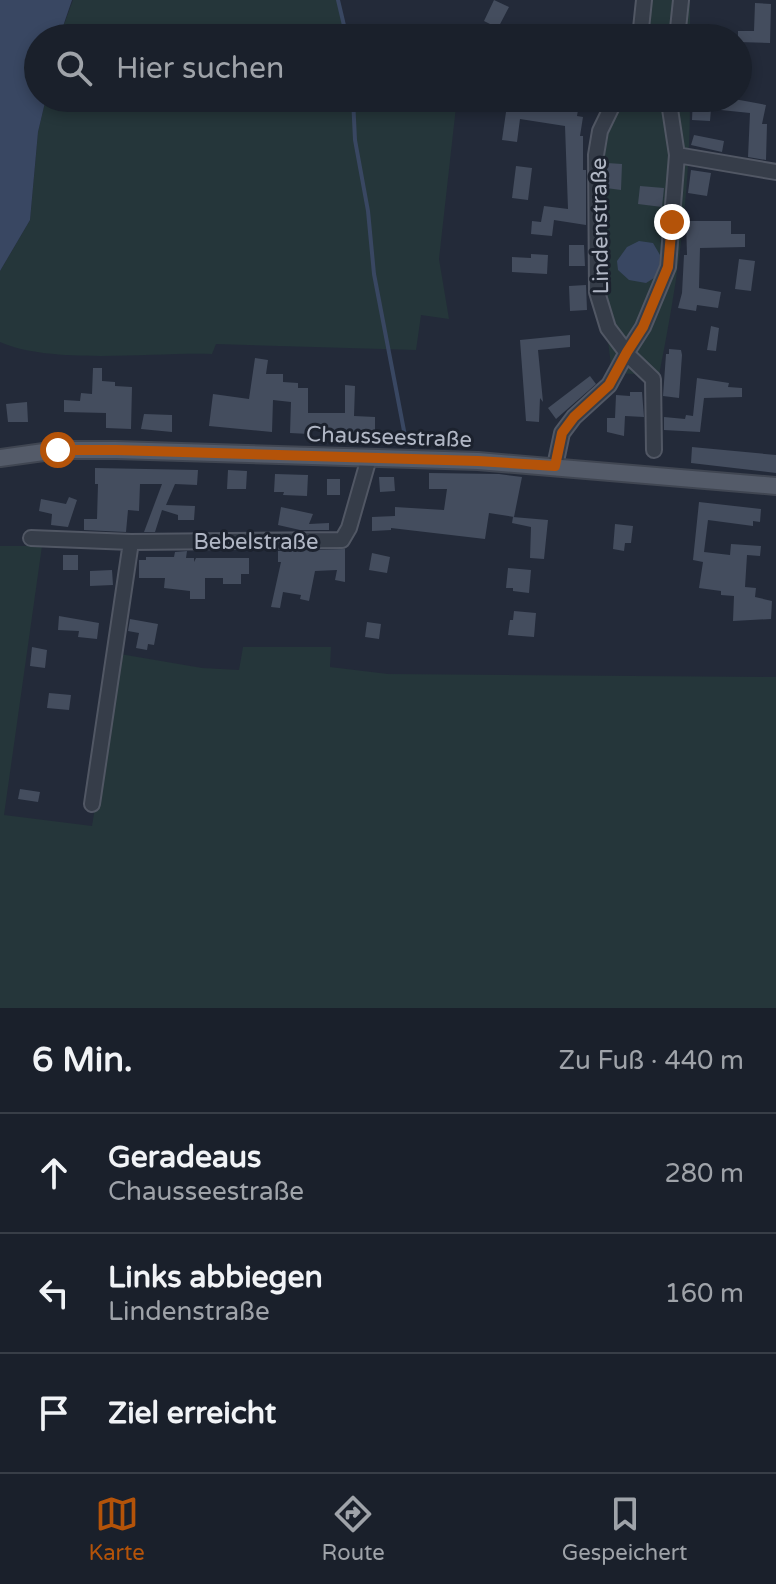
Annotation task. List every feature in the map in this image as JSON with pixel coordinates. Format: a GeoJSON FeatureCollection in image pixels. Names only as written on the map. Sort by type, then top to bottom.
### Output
{"type":"FeatureCollection","features":[{"type":"Feature","properties":{"kind":"main road","name":"Chausseestraße"},"geometry":{"type":"LineString","coordinates":[[0,458],[58,450],[116,450],[478,461],[776,486]]}},
{"type":"Feature","properties":{"kind":"street"},"geometry":{"type":"LineString","coordinates":[[641,24],[644,0]]}},
{"type":"Feature","properties":{"kind":"street"},"geometry":{"type":"LineString","coordinates":[[678,24],[681,0]]}},
{"type":"Feature","properties":{"kind":"street","name":"Lindenstraße"},"geometry":{"type":"LineString","coordinates":[[609,112],[600,131],[596,155],[597,292],[608,328],[653,379],[654,450]]}},
{"type":"Feature","properties":{"kind":"street"},"geometry":{"type":"LineString","coordinates":[[555,466],[562,433],[574,417],[609,385],[643,327],[668,267],[677,155],[670,112]]}},
{"type":"Feature","properties":{"kind":"street"},"geometry":{"type":"LineString","coordinates":[[677,155],[776,172]]}},
{"type":"Feature","properties":{"kind":"street","name":"Bebelstraße"},"geometry":{"type":"LineString","coordinates":[[31,538],[131,542],[342,540],[349,528],[369,458]]}},
{"type":"Feature","properties":{"kind":"street"},"geometry":{"type":"LineString","coordinates":[[92,804],[131,542]]}},
{"type":"Feature","properties":{"kind":"shaded area"},"geometry":{"type":"Polygon","coordinates":[[[73,0],[339,0],[344,24],[64,24],[73,0]]]}},
{"type":"Feature","properties":{"kind":"shaded area"},"geometry":{"type":"Polygon","coordinates":[[[647,0],[690,0],[690,24],[644,24],[647,0]]]}},
{"type":"Feature","properties":{"kind":"shaded area"},"geometry":{"type":"Polygon","coordinates":[[[43,112],[455,112],[439,259],[449,319],[421,315],[416,350],[216,344],[212,354],[103,356],[46,353],[0,342],[0,271],[30,220],[43,112]]]}},
{"type":"Feature","properties":{"kind":"shaded area"},"geometry":{"type":"Polygon","coordinates":[[[614,112],[690,112],[682,237],[659,375],[612,373],[601,286],[600,139],[614,112]]]}},
{"type":"Feature","properties":{"kind":"shaded area"},"geometry":{"type":"Polygon","coordinates":[[[0,546],[42,546],[4,815],[92,826],[120,654],[202,668],[239,670],[243,647],[331,647],[330,667],[388,674],[776,677],[776,1008],[0,1008],[0,546]]]}},
{"type":"Feature","properties":{"kind":"water"},"geometry":{"type":"Polygon","coordinates":[[[0,0],[72,0],[64,24],[24,24],[24,112],[43,112],[30,220],[0,271],[0,0]]]}},
{"type":"Feature","properties":{"kind":"water"},"geometry":{"type":"Polygon","coordinates":[[[639,241],[653,243],[660,255],[659,275],[646,283],[629,280],[618,270],[617,261],[627,247],[639,241]]]}},
{"type":"Feature","properties":{"kind":"building"},"geometry":{"type":"Polygon","coordinates":[[[494,0],[509,7],[500,24],[484,21],[494,0]]]}},
{"type":"Feature","properties":{"kind":"building"},"geometry":{"type":"Polygon","coordinates":[[[755,3],[771,4],[770,43],[752,42],[755,3]]]}},
{"type":"Feature","properties":{"kind":"building"},"geometry":{"type":"Polygon","coordinates":[[[752,102],[766,105],[762,124],[767,124],[766,160],[748,157],[750,113],[740,112],[752,112],[752,102]]]}},
{"type":"Feature","properties":{"kind":"building"},"geometry":{"type":"Polygon","coordinates":[[[506,112],[578,112],[577,116],[583,117],[580,136],[583,136],[583,170],[586,170],[586,225],[554,220],[552,236],[531,234],[532,221],[541,222],[544,206],[568,209],[565,126],[520,119],[517,142],[502,140],[506,112]]]}},
{"type":"Feature","properties":{"kind":"building"},"geometry":{"type":"Polygon","coordinates":[[[692,112],[711,112],[710,121],[692,120],[692,112]]]}},
{"type":"Feature","properties":{"kind":"building"},"geometry":{"type":"Polygon","coordinates":[[[694,135],[724,141],[722,152],[691,145],[694,135]]]}},
{"type":"Feature","properties":{"kind":"building"},"geometry":{"type":"Polygon","coordinates":[[[607,163],[622,164],[621,190],[606,188],[607,163]]]}},
{"type":"Feature","properties":{"kind":"building"},"geometry":{"type":"Polygon","coordinates":[[[516,166],[532,168],[528,200],[512,198],[516,166]]]}},
{"type":"Feature","properties":{"kind":"building"},"geometry":{"type":"Polygon","coordinates":[[[691,170],[711,173],[707,196],[688,193],[691,170]]]}},
{"type":"Feature","properties":{"kind":"building"},"geometry":{"type":"Polygon","coordinates":[[[640,186],[664,188],[662,207],[638,204],[640,186]]]}},
{"type":"Feature","properties":{"kind":"building"},"geometry":{"type":"Polygon","coordinates":[[[686,221],[731,221],[731,234],[745,234],[745,247],[700,248],[699,288],[721,292],[718,308],[697,305],[696,311],[678,308],[684,255],[687,255],[686,221]]]}},
{"type":"Feature","properties":{"kind":"building"},"geometry":{"type":"Polygon","coordinates":[[[569,245],[584,245],[585,266],[569,266],[569,245]]]}},
{"type":"Feature","properties":{"kind":"building"},"geometry":{"type":"Polygon","coordinates":[[[531,254],[548,255],[547,274],[512,272],[512,257],[531,258],[531,254]]]}},
{"type":"Feature","properties":{"kind":"building"},"geometry":{"type":"Polygon","coordinates":[[[739,259],[755,261],[751,291],[735,289],[739,259]]]}},
{"type":"Feature","properties":{"kind":"building"},"geometry":{"type":"Polygon","coordinates":[[[586,285],[587,310],[570,311],[569,286],[586,285]]]}},
{"type":"Feature","properties":{"kind":"building"},"geometry":{"type":"Polygon","coordinates":[[[711,326],[719,328],[716,351],[707,350],[711,326]]]}},
{"type":"Feature","properties":{"kind":"building"},"geometry":{"type":"Polygon","coordinates":[[[570,335],[570,347],[538,350],[543,402],[540,398],[539,422],[526,421],[520,340],[570,335]]]}},
{"type":"Feature","properties":{"kind":"building"},"geometry":{"type":"Polygon","coordinates":[[[669,349],[681,350],[679,398],[663,396],[669,349]]]}},
{"type":"Feature","properties":{"kind":"building"},"geometry":{"type":"Polygon","coordinates":[[[255,358],[268,360],[266,374],[283,374],[283,382],[298,383],[298,388],[308,388],[308,413],[345,413],[345,385],[355,386],[354,416],[375,417],[375,433],[310,430],[309,434],[290,433],[291,402],[273,400],[272,432],[209,426],[213,394],[249,399],[255,358]]]}},
{"type":"Feature","properties":{"kind":"building"},"geometry":{"type":"Polygon","coordinates":[[[93,368],[102,368],[102,381],[132,387],[131,429],[106,428],[106,413],[64,412],[64,400],[80,401],[81,393],[92,394],[93,368]]]}},
{"type":"Feature","properties":{"kind":"building"},"geometry":{"type":"Polygon","coordinates":[[[590,376],[596,384],[556,419],[548,408],[590,376]]]}},
{"type":"Feature","properties":{"kind":"building"},"geometry":{"type":"Polygon","coordinates":[[[697,378],[742,388],[742,397],[704,398],[700,432],[664,430],[664,417],[685,419],[686,415],[693,416],[697,378]]]}},
{"type":"Feature","properties":{"kind":"building"},"geometry":{"type":"Polygon","coordinates":[[[630,392],[642,392],[644,417],[625,416],[624,436],[607,432],[607,418],[615,418],[616,395],[630,396],[630,392]]]}},
{"type":"Feature","properties":{"kind":"building"},"geometry":{"type":"Polygon","coordinates":[[[27,402],[28,422],[8,422],[6,404],[27,402]]]}},
{"type":"Feature","properties":{"kind":"building"},"geometry":{"type":"Polygon","coordinates":[[[144,414],[172,415],[172,432],[141,429],[144,414]]]}},
{"type":"Feature","properties":{"kind":"building"},"geometry":{"type":"Polygon","coordinates":[[[692,447],[776,455],[776,473],[691,463],[692,447]]]}},
{"type":"Feature","properties":{"kind":"building"},"geometry":{"type":"Polygon","coordinates":[[[95,468],[198,470],[197,485],[175,484],[166,505],[195,506],[194,520],[178,520],[178,515],[162,510],[155,532],[144,532],[162,484],[140,484],[139,511],[128,510],[126,532],[84,530],[84,519],[97,519],[95,468]]]}},
{"type":"Feature","properties":{"kind":"building"},"geometry":{"type":"Polygon","coordinates":[[[228,470],[247,471],[246,489],[227,489],[228,470]]]}},
{"type":"Feature","properties":{"kind":"building"},"geometry":{"type":"Polygon","coordinates":[[[429,473],[522,477],[514,517],[489,513],[485,539],[391,528],[372,531],[372,517],[395,516],[395,507],[444,510],[447,489],[429,489],[429,473]]]}},
{"type":"Feature","properties":{"kind":"building"},"geometry":{"type":"Polygon","coordinates":[[[275,474],[308,475],[307,496],[274,492],[275,474]]]}},
{"type":"Feature","properties":{"kind":"building"},"geometry":{"type":"Polygon","coordinates":[[[379,477],[394,477],[395,491],[380,492],[379,477]]]}},
{"type":"Feature","properties":{"kind":"building"},"geometry":{"type":"Polygon","coordinates":[[[327,479],[340,479],[340,495],[327,495],[327,479]]]}},
{"type":"Feature","properties":{"kind":"building"},"geometry":{"type":"Polygon","coordinates":[[[69,497],[77,500],[68,527],[51,525],[52,514],[39,511],[41,499],[66,504],[69,497]]]}},
{"type":"Feature","properties":{"kind":"building"},"geometry":{"type":"Polygon","coordinates":[[[699,502],[761,509],[760,522],[753,521],[753,526],[708,520],[704,552],[730,555],[731,544],[761,546],[760,556],[747,555],[745,587],[756,588],[755,597],[772,601],[771,619],[733,621],[734,596],[699,588],[703,562],[693,560],[699,502]]]}},
{"type":"Feature","properties":{"kind":"building"},"geometry":{"type":"Polygon","coordinates":[[[281,507],[313,514],[309,524],[329,523],[329,530],[300,530],[278,525],[281,507]]]}},
{"type":"Feature","properties":{"kind":"building"},"geometry":{"type":"Polygon","coordinates":[[[513,517],[548,520],[544,559],[530,558],[531,527],[512,523],[513,517]]]}},
{"type":"Feature","properties":{"kind":"building"},"geometry":{"type":"Polygon","coordinates":[[[615,524],[633,526],[631,543],[625,543],[624,551],[613,549],[615,524]]]}},
{"type":"Feature","properties":{"kind":"building"},"geometry":{"type":"Polygon","coordinates":[[[345,549],[345,582],[335,580],[337,570],[315,571],[309,601],[300,599],[301,595],[283,592],[280,608],[271,607],[281,562],[278,562],[278,551],[345,549]]]}},
{"type":"Feature","properties":{"kind":"building"},"geometry":{"type":"Polygon","coordinates":[[[187,551],[186,558],[194,558],[194,562],[196,558],[249,558],[249,574],[241,574],[241,584],[223,584],[223,578],[205,578],[205,599],[190,599],[190,591],[164,588],[165,578],[139,578],[139,560],[174,557],[175,552],[187,551]]]}},
{"type":"Feature","properties":{"kind":"building"},"geometry":{"type":"Polygon","coordinates":[[[372,553],[390,557],[387,573],[369,570],[372,553]]]}},
{"type":"Feature","properties":{"kind":"building"},"geometry":{"type":"Polygon","coordinates":[[[63,555],[78,555],[78,570],[63,570],[63,555]]]}},
{"type":"Feature","properties":{"kind":"building"},"geometry":{"type":"Polygon","coordinates":[[[508,568],[531,570],[529,593],[506,588],[508,568]]]}},
{"type":"Feature","properties":{"kind":"building"},"geometry":{"type":"Polygon","coordinates":[[[112,570],[113,585],[90,586],[90,571],[112,570]]]}},
{"type":"Feature","properties":{"kind":"building"},"geometry":{"type":"Polygon","coordinates":[[[514,611],[536,613],[534,637],[508,635],[514,611]]]}},
{"type":"Feature","properties":{"kind":"building"},"geometry":{"type":"Polygon","coordinates":[[[59,616],[99,623],[97,639],[78,637],[79,631],[58,630],[59,616]]]}},
{"type":"Feature","properties":{"kind":"building"},"geometry":{"type":"Polygon","coordinates":[[[130,619],[158,624],[154,645],[148,644],[147,650],[136,648],[139,633],[128,631],[130,619]]]}},
{"type":"Feature","properties":{"kind":"building"},"geometry":{"type":"Polygon","coordinates":[[[367,622],[381,624],[379,639],[365,637],[367,622]]]}},
{"type":"Feature","properties":{"kind":"building"},"geometry":{"type":"Polygon","coordinates":[[[32,647],[47,650],[45,668],[30,666],[32,647]]]}},
{"type":"Feature","properties":{"kind":"building"},"geometry":{"type":"Polygon","coordinates":[[[49,693],[71,695],[69,710],[47,708],[49,693]]]}},
{"type":"Feature","properties":{"kind":"building"},"geometry":{"type":"Polygon","coordinates":[[[20,789],[40,792],[38,802],[18,799],[20,789]]]}},
{"type":"Feature","properties":{"kind":"waterway"},"geometry":{"type":"LineString","coordinates":[[338,0],[344,24]]}},
{"type":"Feature","properties":{"kind":"waterway"},"geometry":{"type":"LineString","coordinates":[[354,112],[374,274],[405,436]]}},
{"type":"Feature","properties":{"kind":"route"},"geometry":{"type":"LineString","coordinates":[[58,450],[478,461],[555,466],[562,433],[574,417],[609,385],[643,327],[668,267],[672,222]]}}]}
